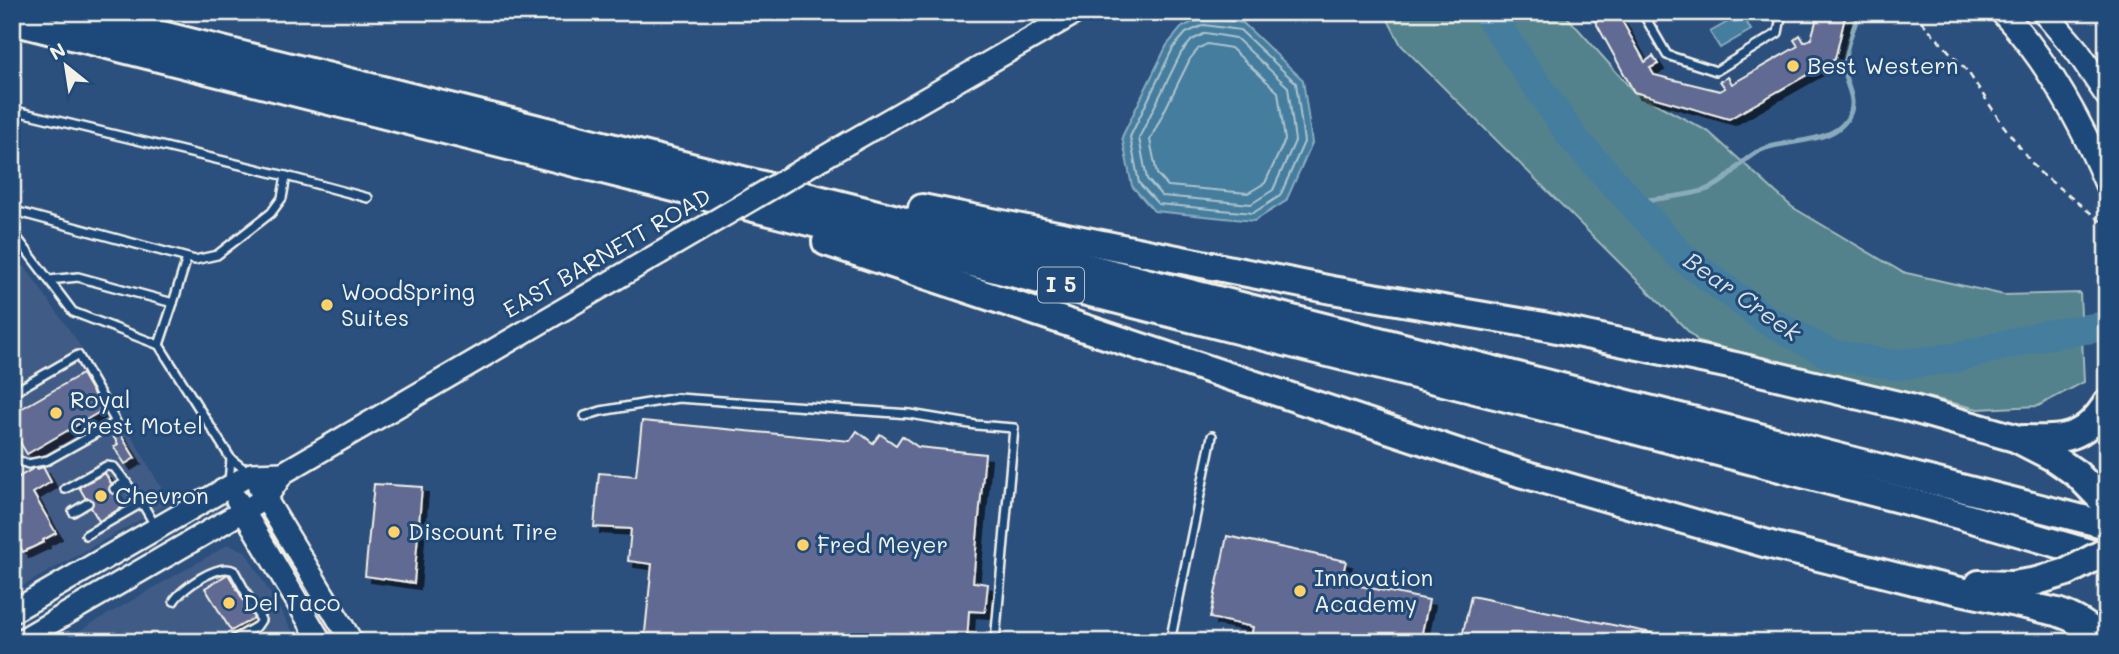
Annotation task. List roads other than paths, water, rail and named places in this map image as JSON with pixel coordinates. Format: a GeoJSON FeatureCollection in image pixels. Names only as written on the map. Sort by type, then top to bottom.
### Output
{"type":"FeatureCollection","features":[{"type":"Feature","properties":{"kind":"highway","name":"I 5"},"geometry":{"type":"LineString","coordinates":[[71,12],[2107,525]]}},
{"type":"Feature","properties":{"kind":"highway","name":"I 5"},"geometry":{"type":"LineString","coordinates":[[12,22],[1654,435],[1934,508],[2107,558]]}},
{"type":"Feature","properties":{"kind":"highway"},"geometry":{"type":"LineString","coordinates":[[723,175],[902,204],[1332,290],[1538,325],[1735,366],[1880,401],[2015,438],[2054,457],[2077,474],[2107,505]]}},
{"type":"Feature","properties":{"kind":"highway"},"geometry":{"type":"LineString","coordinates":[[691,193],[796,232],[1520,473],[1771,545],[1914,581],[2057,612],[2089,627],[2104,642]]}},
{"type":"Feature","properties":{"kind":"highway"},"geometry":{"type":"LineString","coordinates":[[2015,438],[2058,440],[2073,435],[2095,419],[2107,403]]}},
{"type":"Feature","properties":{"kind":"highway"},"geometry":{"type":"LineString","coordinates":[[1914,581],[2012,585],[2067,572],[2107,551]]}},
{"type":"Feature","properties":{"kind":"main road","name":"EAST BARNETT ROAD"},"geometry":{"type":"LineString","coordinates":[[18,642],[266,498],[283,473],[1077,12]]}},
{"type":"Feature","properties":{"kind":"main road"},"geometry":{"type":"LineString","coordinates":[[2002,12],[2052,76],[2107,184]]}},
{"type":"Feature","properties":{"kind":"main road"},"geometry":{"type":"LineString","coordinates":[[2044,12],[2078,52],[2107,95]]}},
{"type":"Feature","properties":{"kind":"main road","name":"EAST BARNETT ROAD"},"geometry":{"type":"LineString","coordinates":[[12,612],[251,474],[283,473]]}},
{"type":"Feature","properties":{"kind":"main road"},"geometry":{"type":"LineString","coordinates":[[251,474],[352,642]]}},
{"type":"Feature","properties":{"kind":"main road"},"geometry":{"type":"LineString","coordinates":[[229,486],[321,642]]}},
{"type":"Feature","properties":{"kind":"lane"},"geometry":{"type":"LineString","coordinates":[[1654,12],[1644,15],[1667,55],[1716,71],[1779,33],[1782,12]]}},
{"type":"Feature","properties":{"kind":"lane"},"geometry":{"type":"LineString","coordinates":[[12,110],[368,198]]}},
{"type":"Feature","properties":{"kind":"lane"},"geometry":{"type":"LineString","coordinates":[[12,214],[22,213],[195,260],[217,255],[271,213],[282,198],[286,176]]}},
{"type":"Feature","properties":{"kind":"lane"},"geometry":{"type":"LineString","coordinates":[[12,231],[73,312],[159,345],[231,459],[251,474]]}},
{"type":"Feature","properties":{"kind":"lane"},"geometry":{"type":"LineString","coordinates":[[159,345],[187,258]]}},
{"type":"Feature","properties":{"kind":"lane"},"geometry":{"type":"LineString","coordinates":[[49,280],[78,276],[173,303]]}},
{"type":"Feature","properties":{"kind":"lane"},"geometry":{"type":"LineString","coordinates":[[12,393],[78,355],[116,422],[48,460],[28,464],[12,458]]}},
{"type":"Feature","properties":{"kind":"lane"},"geometry":{"type":"LineString","coordinates":[[585,416],[678,398],[910,414],[1014,428],[995,642]]}},
{"type":"Feature","properties":{"kind":"lane"},"geometry":{"type":"LineString","coordinates":[[1170,642],[1212,436]]}},
{"type":"Feature","properties":{"kind":"lane"},"geometry":{"type":"LineString","coordinates":[[229,486],[231,459]]}},
{"type":"Feature","properties":{"kind":"lane"},"geometry":{"type":"LineString","coordinates":[[65,489],[106,466],[114,467],[142,503],[157,529]]}},
{"type":"Feature","properties":{"kind":"lane"},"geometry":{"type":"LineString","coordinates":[[114,489],[126,482]]}},
{"type":"Feature","properties":{"kind":"lane"},"geometry":{"type":"LineString","coordinates":[[73,512],[88,503]]}},
{"type":"Feature","properties":{"kind":"lane"},"geometry":{"type":"LineString","coordinates":[[86,535],[142,503]]}},
{"type":"Feature","properties":{"kind":"lane"},"geometry":{"type":"LineString","coordinates":[[174,601],[180,592],[220,568],[228,567],[234,571],[261,620],[257,626],[230,642]]}},
{"type":"Feature","properties":{"kind":"water"},"geometry":{"type":"Polygon","coordinates":[[[1742,14],[1751,30],[1720,48],[1710,32],[1742,14]]]}},
{"type":"Feature","properties":{"kind":"water"},"geometry":{"type":"Polygon","coordinates":[[[1204,17],[1243,23],[1303,80],[1312,143],[1286,201],[1254,221],[1154,211],[1132,186],[1122,137],[1167,45],[1182,27],[1204,17]]]}},
{"type":"Feature","properties":{"kind":"waterway","name":"Bear Creek"},"geometry":{"type":"LineString","coordinates":[[1487,12],[1573,138],[1682,257],[1767,320],[1830,354],[1896,365],[1954,358],[2045,335],[2107,326]]}},
{"type":"Feature","properties":{"kind":"waterway"},"geometry":{"type":"LineString","coordinates":[[1631,203],[1705,190],[1723,181],[1757,152],[1777,145],[1814,139],[1837,129],[1845,122],[1852,106],[1845,75],[1845,59],[1860,12]]}},
{"type":"Feature","properties":{"kind":"place","name":"Best Western"},"geometry":{"type":"Point","coordinates":[1793,66]}},
{"type":"Feature","properties":{"kind":"place","name":"WoodSpring Suites"},"geometry":{"type":"Point","coordinates":[327,305]}},
{"type":"Feature","properties":{"kind":"place","name":"Royal Crest Motel"},"geometry":{"type":"Point","coordinates":[56,413]}},
{"type":"Feature","properties":{"kind":"place","name":"Chevron"},"geometry":{"type":"Point","coordinates":[101,496]}},
{"type":"Feature","properties":{"kind":"place","name":"Discount Tire"},"geometry":{"type":"Point","coordinates":[394,532]}},
{"type":"Feature","properties":{"kind":"place","name":"Fred Meyer"},"geometry":{"type":"Point","coordinates":[803,545]}},
{"type":"Feature","properties":{"kind":"place","name":"Innovation Academy"},"geometry":{"type":"Point","coordinates":[1300,591]}},
{"type":"Feature","properties":{"kind":"place","name":"Del Taco"},"geometry":{"type":"Point","coordinates":[229,603]}}]}
